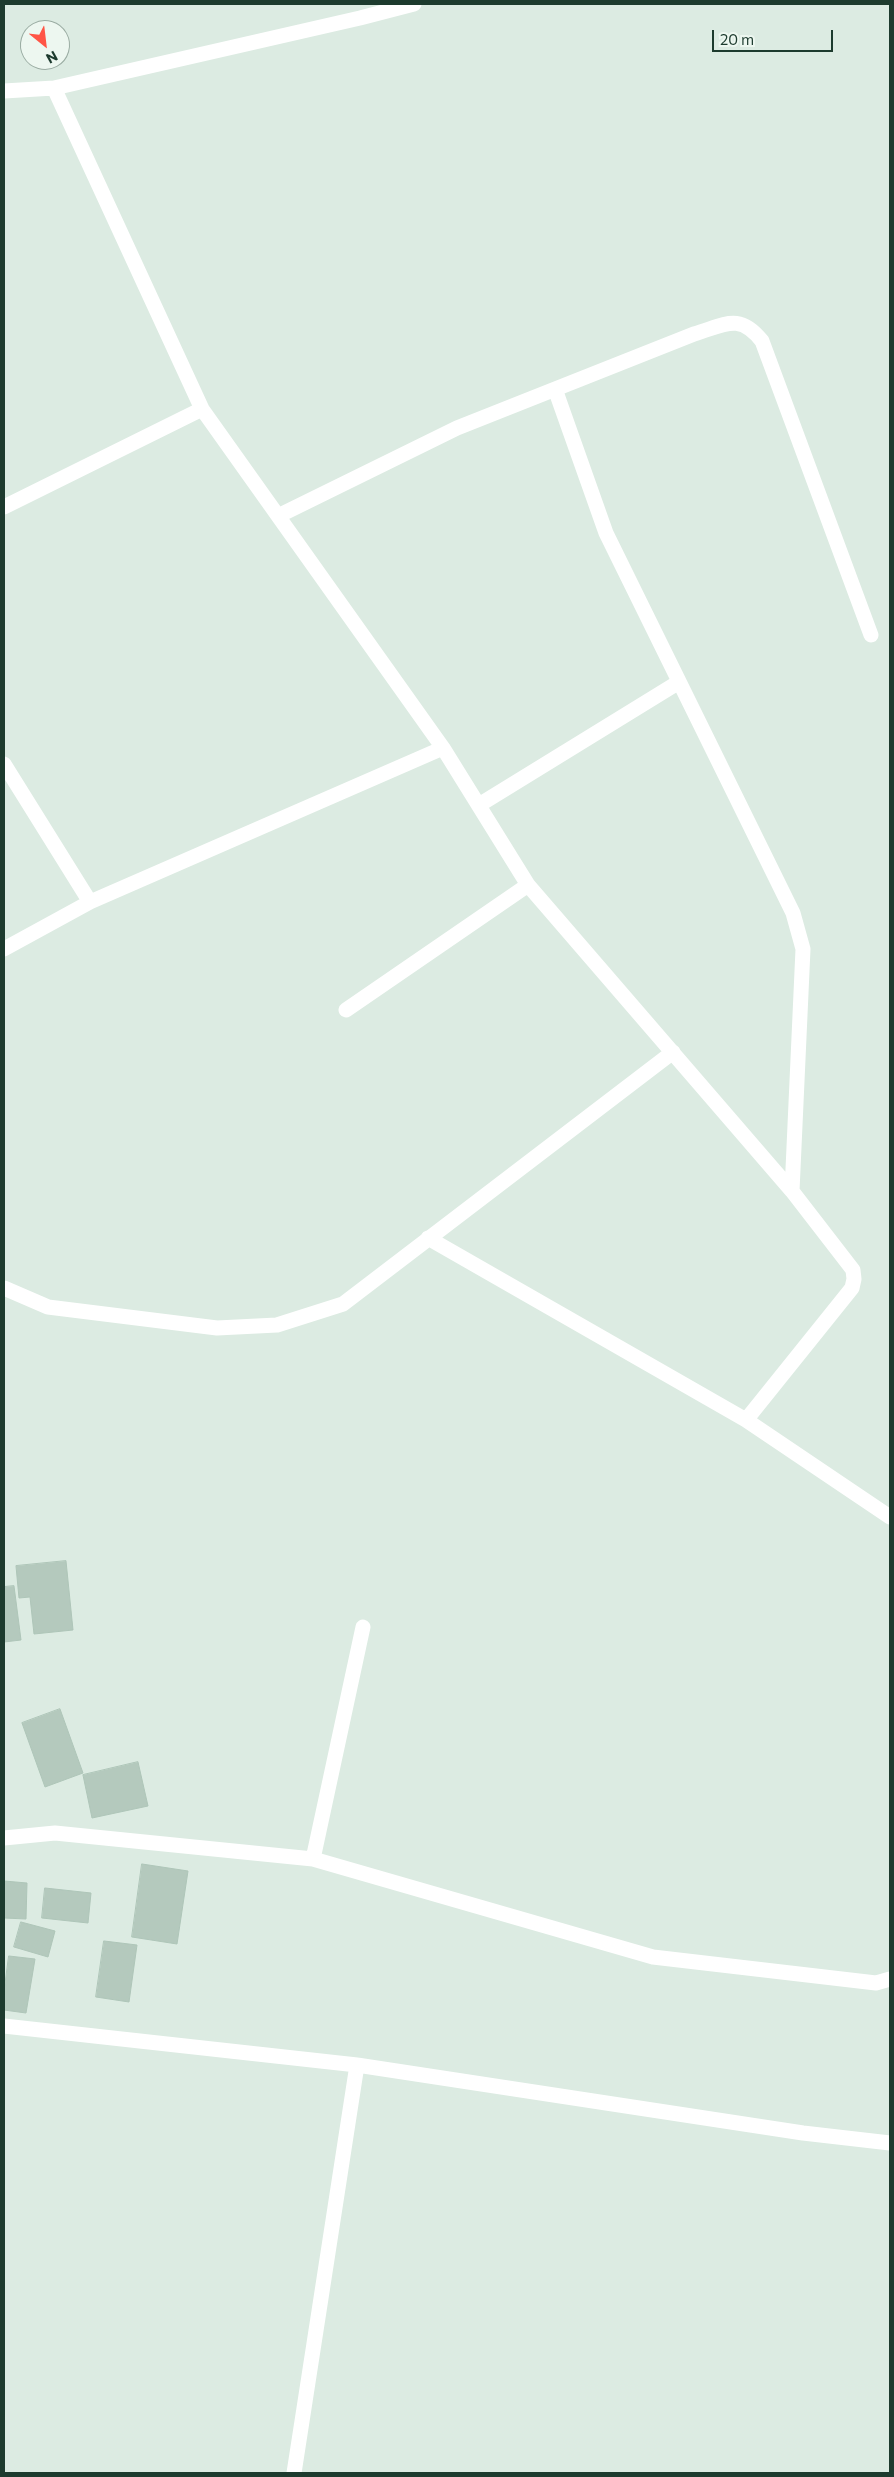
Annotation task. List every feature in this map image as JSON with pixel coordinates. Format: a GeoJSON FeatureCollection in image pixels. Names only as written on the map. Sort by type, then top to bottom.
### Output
{"type":"FeatureCollection","features":[{"type":"Feature","properties":{"kind":"street"},"geometry":{"type":"LineString","coordinates":[[4,90],[54,88],[414,4]]}},
{"type":"Feature","properties":{"kind":"street"},"geometry":{"type":"LineString","coordinates":[[54,88],[202,409],[443,748],[528,885],[792,1191],[853,1270],[852,1288],[746,1420]]}},
{"type":"Feature","properties":{"kind":"street"},"geometry":{"type":"LineString","coordinates":[[278,516],[457,428],[694,334],[734,322],[750,327],[762,342],[871,635]]}},
{"type":"Feature","properties":{"kind":"street"},"geometry":{"type":"LineString","coordinates":[[555,389],[606,533],[793,913],[803,948],[792,1191]]}},
{"type":"Feature","properties":{"kind":"street"},"geometry":{"type":"LineString","coordinates":[[4,507],[202,409]]}},
{"type":"Feature","properties":{"kind":"street"},"geometry":{"type":"LineString","coordinates":[[479,805],[679,682]]}},
{"type":"Feature","properties":{"kind":"street"},"geometry":{"type":"LineString","coordinates":[[4,949],[90,902],[443,748]]}},
{"type":"Feature","properties":{"kind":"street"},"geometry":{"type":"LineString","coordinates":[[4,764],[90,902]]}},
{"type":"Feature","properties":{"kind":"street"},"geometry":{"type":"LineString","coordinates":[[346,1010],[528,885]]}},
{"type":"Feature","properties":{"kind":"street"},"geometry":{"type":"LineString","coordinates":[[4,1288],[48,1307],[217,1328],[277,1325],[343,1304],[673,1052]]}},
{"type":"Feature","properties":{"kind":"street"},"geometry":{"type":"LineString","coordinates":[[428,1238],[746,1420],[890,1517]]}},
{"type":"Feature","properties":{"kind":"street"},"geometry":{"type":"LineString","coordinates":[[313,1859],[363,1627]]}},
{"type":"Feature","properties":{"kind":"street"},"geometry":{"type":"LineString","coordinates":[[4,1838],[55,1833],[313,1859],[653,1956],[876,1983],[890,1980]]}},
{"type":"Feature","properties":{"kind":"street"},"geometry":{"type":"LineString","coordinates":[[4,2026],[357,2066],[802,2133],[890,2143]]}},
{"type":"Feature","properties":{"kind":"street"},"geometry":{"type":"LineString","coordinates":[[294,2473],[357,2066]]}},
{"type":"Feature","properties":{"kind":"building"},"geometry":{"type":"Polygon","coordinates":[[[66,1561],[73,1630],[34,1634],[30,1597],[19,1598],[16,1566],[66,1561]]]}},
{"type":"Feature","properties":{"kind":"building"},"geometry":{"type":"Polygon","coordinates":[[[14,1586],[21,1640],[4,1642],[4,1587],[14,1586]]]}},
{"type":"Feature","properties":{"kind":"building"},"geometry":{"type":"Polygon","coordinates":[[[60,1709],[83,1773],[45,1787],[22,1723],[60,1709]]]}},
{"type":"Feature","properties":{"kind":"building"},"geometry":{"type":"Polygon","coordinates":[[[138,1762],[148,1806],[92,1818],[83,1775],[138,1762]]]}},
{"type":"Feature","properties":{"kind":"building"},"geometry":{"type":"Polygon","coordinates":[[[142,1864],[188,1871],[177,1944],[132,1937],[142,1864]]]}},
{"type":"Feature","properties":{"kind":"building"},"geometry":{"type":"Polygon","coordinates":[[[4,1881],[27,1883],[26,1919],[4,1918],[4,1881]]]}},
{"type":"Feature","properties":{"kind":"building"},"geometry":{"type":"Polygon","coordinates":[[[45,1888],[91,1893],[88,1923],[42,1918],[45,1888]]]}},
{"type":"Feature","properties":{"kind":"building"},"geometry":{"type":"Polygon","coordinates":[[[21,1922],[55,1931],[48,1957],[14,1947],[21,1922]]]}},
{"type":"Feature","properties":{"kind":"building"},"geometry":{"type":"Polygon","coordinates":[[[104,1941],[137,1945],[129,2002],[96,1997],[104,1941]]]}},
{"type":"Feature","properties":{"kind":"building"},"geometry":{"type":"Polygon","coordinates":[[[9,1956],[35,1959],[26,2013],[4,2010],[4,1991],[9,1956]]]}}]}
